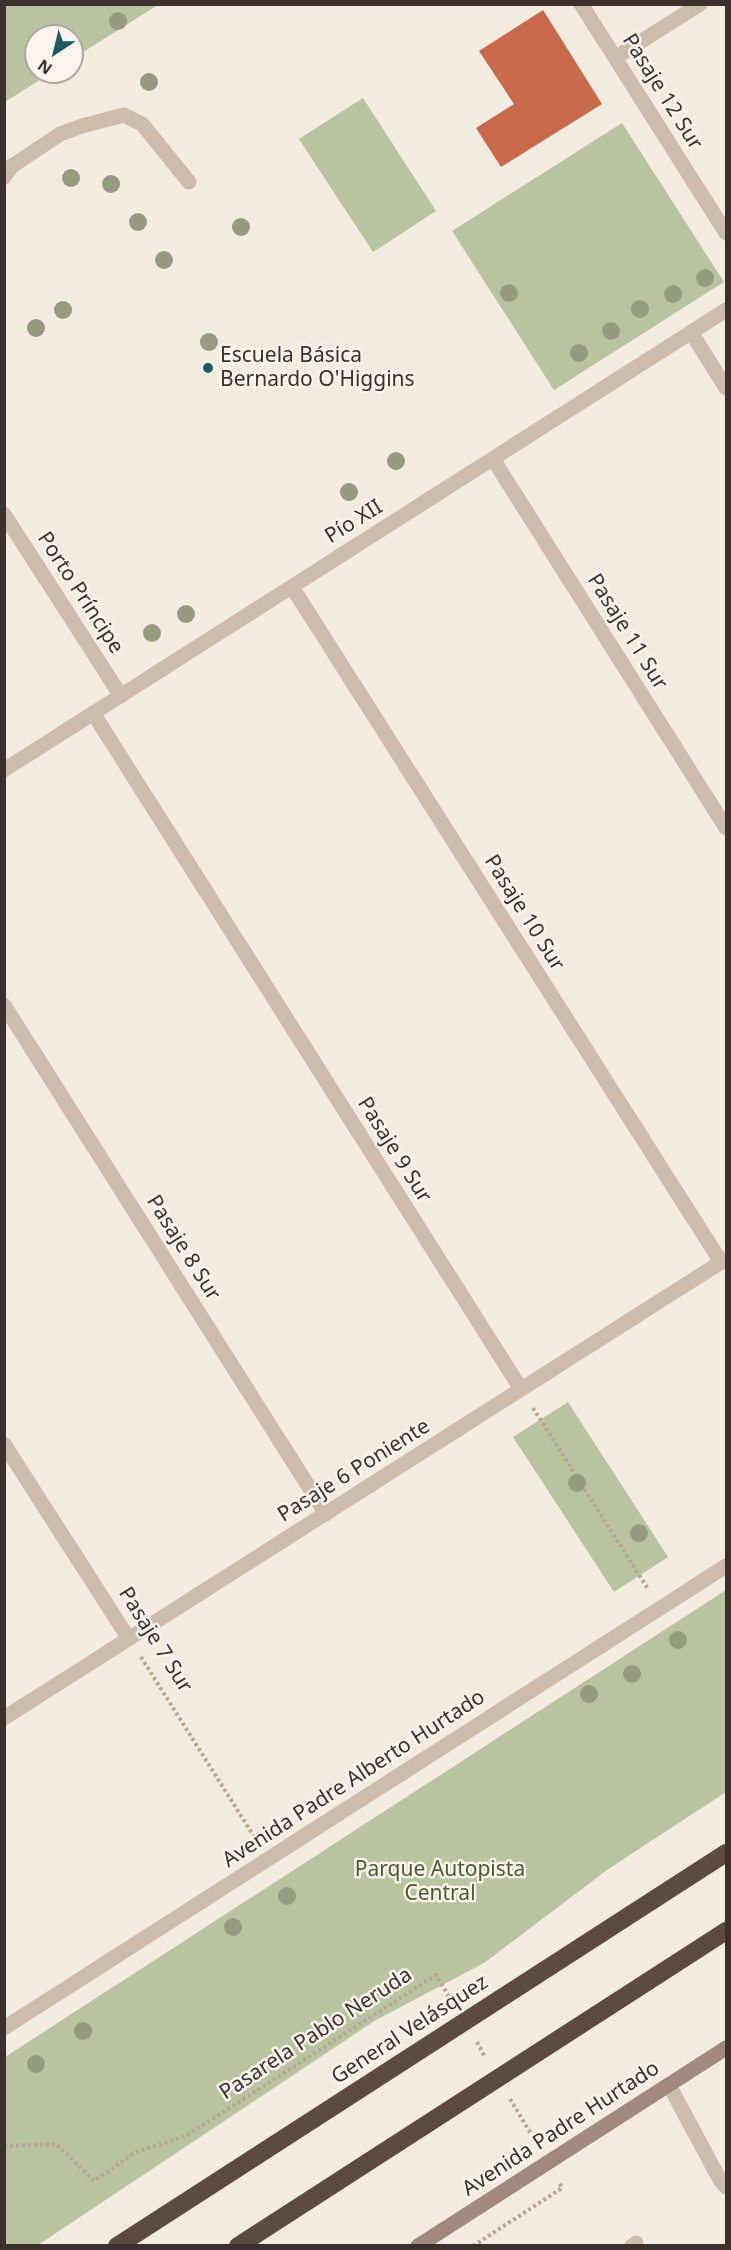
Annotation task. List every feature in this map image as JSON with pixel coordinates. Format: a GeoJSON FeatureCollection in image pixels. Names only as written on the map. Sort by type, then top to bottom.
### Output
{"type":"FeatureCollection","features":[{"type":"Feature","properties":{"kind":"highway","name":"General Velásquez"},"geometry":{"type":"LineString","coordinates":[[117,2246],[726,1853]]}},
{"type":"Feature","properties":{"kind":"highway"},"geometry":{"type":"LineString","coordinates":[[238,2246],[726,1931]]}},
{"type":"Feature","properties":{"kind":"main road","name":"Avenida Padre Hurtado"},"geometry":{"type":"LineString","coordinates":[[418,2246],[726,2048]]}},
{"type":"Feature","properties":{"kind":"street","name":"Pasaje 12 Sur"},"geometry":{"type":"LineString","coordinates":[[581,4],[726,233]]}},
{"type":"Feature","properties":{"kind":"street"},"geometry":{"type":"LineString","coordinates":[[615,58],[700,4]]}},
{"type":"Feature","properties":{"kind":"street"},"geometry":{"type":"LineString","coordinates":[[4,177],[12,166],[60,134],[124,116],[142,124],[189,182]]}},
{"type":"Feature","properties":{"kind":"street","name":"Pío XII"},"geometry":{"type":"LineString","coordinates":[[4,770],[726,310]]}},
{"type":"Feature","properties":{"kind":"street"},"geometry":{"type":"LineString","coordinates":[[691,332],[726,388]]}},
{"type":"Feature","properties":{"kind":"street","name":"Pasaje 11 Sur"},"geometry":{"type":"LineString","coordinates":[[492,459],[726,828]]}},
{"type":"Feature","properties":{"kind":"street","name":"Porto Príncipe"},"geometry":{"type":"LineString","coordinates":[[4,513],[121,696]]}},
{"type":"Feature","properties":{"kind":"street","name":"Pasaje 10 Sur"},"geometry":{"type":"LineString","coordinates":[[292,587],[724,1261]]}},
{"type":"Feature","properties":{"kind":"street","name":"Pasaje 9 Sur"},"geometry":{"type":"LineString","coordinates":[[93,713],[521,1389]]}},
{"type":"Feature","properties":{"kind":"street","name":"Pasaje 8 Sur"},"geometry":{"type":"LineString","coordinates":[[4,1005],[326,1514]]}},
{"type":"Feature","properties":{"kind":"street","name":"Pasaje 6 Poniente"},"geometry":{"type":"LineString","coordinates":[[4,1718],[724,1261]]}},
{"type":"Feature","properties":{"kind":"street","name":"Pasaje 7 Sur"},"geometry":{"type":"LineString","coordinates":[[4,1444],[129,1639]]}},
{"type":"Feature","properties":{"kind":"street","name":"Avenida Padre Alberto Hurtado"},"geometry":{"type":"LineString","coordinates":[[4,2028],[726,1566]]}},
{"type":"Feature","properties":{"kind":"street"},"geometry":{"type":"LineString","coordinates":[[669,2085],[724,2181]]}},
{"type":"Feature","properties":{"kind":"path"},"geometry":{"type":"LineString","coordinates":[[521,1389],[661,1608]]}},
{"type":"Feature","properties":{"kind":"path","name":"Pasaje 7 Sur"},"geometry":{"type":"LineString","coordinates":[[129,1639],[268,1859]]}},
{"type":"Feature","properties":{"kind":"path","name":"Pasarela Pablo Neruda"},"geometry":{"type":"LineString","coordinates":[[4,2146],[56,2144],[94,2181],[136,2152],[186,2136],[436,1975],[455,2005]]}},
{"type":"Feature","properties":{"kind":"path"},"geometry":{"type":"LineString","coordinates":[[473,2036],[491,2066]]}},
{"type":"Feature","properties":{"kind":"path"},"geometry":{"type":"LineString","coordinates":[[509,2097],[539,2148]]}},
{"type":"Feature","properties":{"kind":"path"},"geometry":{"type":"LineString","coordinates":[[473,2246],[562,2188],[557,2178]]}},
{"type":"Feature","properties":{"kind":"green space"},"geometry":{"type":"Polygon","coordinates":[[[5,4],[158,5],[84,51],[84,24],[24,24],[24,84],[33,84],[5,102],[5,4]]]}},
{"type":"Feature","properties":{"kind":"green space"},"geometry":{"type":"Polygon","coordinates":[[[363,98],[436,211],[373,252],[299,139],[363,98]]]}},
{"type":"Feature","properties":{"kind":"green space"},"geometry":{"type":"Polygon","coordinates":[[[622,123],[724,282],[554,390],[452,231],[622,123]]]}},
{"type":"Feature","properties":{"kind":"green space"},"geometry":{"type":"Polygon","coordinates":[[[568,1402],[668,1557],[614,1592],[513,1437],[568,1402]]]}},
{"type":"Feature","properties":{"kind":"green space","name":"Parque Autopista Central"},"geometry":{"type":"Polygon","coordinates":[[[726,1590],[726,1792],[607,1870],[484,1963],[376,2020],[38,2245],[5,2245],[5,2057],[726,1590]]]}},
{"type":"Feature","properties":{"kind":"building"},"geometry":{"type":"Polygon","coordinates":[[[543,10],[602,104],[501,167],[476,128],[514,104],[479,51],[543,10]]]}},
{"type":"Feature","properties":{"kind":"place","name":"Escuela Básica Bernardo O'Higgins"},"geometry":{"type":"Point","coordinates":[208,368]}}]}
